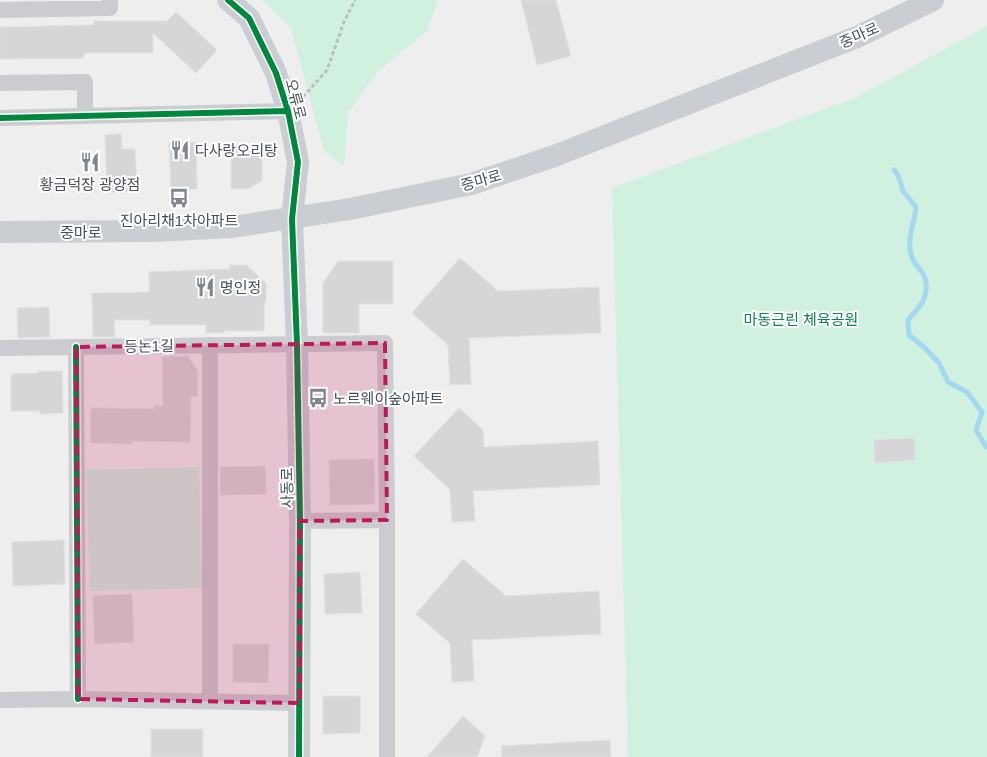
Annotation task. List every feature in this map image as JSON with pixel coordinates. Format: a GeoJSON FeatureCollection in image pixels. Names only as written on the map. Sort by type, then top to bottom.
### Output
{"type":"FeatureCollection","features":[{"type":"Feature","properties":{"kind":"main road","name":"오류로"},"geometry":{"type":"LineString","coordinates":[[228,0],[249,18],[276,73],[288,112],[298,162],[292,219]]}},
{"type":"Feature","properties":{"kind":"main road","name":"중마로"},"geometry":{"type":"LineString","coordinates":[[0,232],[152,232],[232,227],[350,209],[471,184],[557,156],[857,37],[932,0]]}},
{"type":"Feature","properties":{"kind":"main road","name":"사동로"},"geometry":{"type":"LineString","coordinates":[[292,219],[297,344],[300,521],[299,757]]}},
{"type":"Feature","properties":{"kind":"street"},"geometry":{"type":"LineString","coordinates":[[0,10],[110,8],[110,0]]}},
{"type":"Feature","properties":{"kind":"street"},"geometry":{"type":"LineString","coordinates":[[0,84],[85,82],[85,116]]}},
{"type":"Feature","properties":{"kind":"street"},"geometry":{"type":"LineString","coordinates":[[0,118],[288,112]]}},
{"type":"Feature","properties":{"kind":"street","name":"등논1길"},"geometry":{"type":"LineString","coordinates":[[0,348],[385,343],[388,520]]}},
{"type":"Feature","properties":{"kind":"street"},"geometry":{"type":"LineString","coordinates":[[210,345],[210,701]]}},
{"type":"Feature","properties":{"kind":"street"},"geometry":{"type":"LineString","coordinates":[[76,347],[78,698]]}},
{"type":"Feature","properties":{"kind":"street"},"geometry":{"type":"LineString","coordinates":[[300,521],[388,520],[387,757]]}},
{"type":"Feature","properties":{"kind":"street"},"geometry":{"type":"LineString","coordinates":[[0,700],[78,698],[300,703]]}},
{"type":"Feature","properties":{"kind":"path"},"geometry":{"type":"LineString","coordinates":[[288,112],[327,70],[344,22],[355,0]]}},
{"type":"Feature","properties":{"kind":"highlighted area"},"geometry":{"type":"Polygon","coordinates":[[[385,343],[387,520],[300,521],[300,703],[78,699],[76,347],[385,343]]]}},
{"type":"Feature","properties":{"kind":"green space"},"geometry":{"type":"Polygon","coordinates":[[[262,0],[438,0],[427,31],[378,71],[348,113],[344,166],[324,151],[291,28],[262,0]]]}},
{"type":"Feature","properties":{"kind":"green space","name":"마동근린 체육공원"},"geometry":{"type":"Polygon","coordinates":[[[987,26],[987,757],[628,757],[612,188],[857,97],[987,26]]]}},
{"type":"Feature","properties":{"kind":"green space"},"geometry":{"type":"Polygon","coordinates":[[[199,467],[202,588],[90,591],[86,470],[199,467]]]}},
{"type":"Feature","properties":{"kind":"building"},"geometry":{"type":"Polygon","coordinates":[[[521,0],[556,0],[571,56],[537,65],[521,0]]]}},
{"type":"Feature","properties":{"kind":"building"},"geometry":{"type":"Polygon","coordinates":[[[176,12],[217,50],[196,73],[153,33],[153,53],[84,53],[84,58],[0,59],[0,27],[94,25],[94,21],[167,21],[176,12]]]}},
{"type":"Feature","properties":{"kind":"building"},"geometry":{"type":"Polygon","coordinates":[[[121,134],[122,149],[135,149],[137,191],[107,192],[105,135],[121,134]]]}},
{"type":"Feature","properties":{"kind":"building"},"geometry":{"type":"Polygon","coordinates":[[[196,142],[197,189],[171,190],[169,143],[196,142]]]}},
{"type":"Feature","properties":{"kind":"building"},"geometry":{"type":"Polygon","coordinates":[[[231,148],[262,148],[262,181],[247,189],[231,189],[231,148]]]}},
{"type":"Feature","properties":{"kind":"building"},"geometry":{"type":"Polygon","coordinates":[[[460,258],[498,291],[599,287],[601,333],[469,338],[471,384],[450,385],[448,345],[412,313],[460,258]]]}},
{"type":"Feature","properties":{"kind":"building"},"geometry":{"type":"Polygon","coordinates":[[[338,261],[393,261],[393,304],[359,304],[359,333],[323,333],[323,283],[338,261]]]}},
{"type":"Feature","properties":{"kind":"building"},"geometry":{"type":"Polygon","coordinates":[[[230,265],[246,265],[266,283],[264,331],[206,333],[206,325],[150,325],[150,320],[114,320],[115,337],[93,337],[92,293],[149,292],[149,272],[230,269],[230,265]]]}},
{"type":"Feature","properties":{"kind":"building"},"geometry":{"type":"Polygon","coordinates":[[[49,307],[50,337],[18,338],[17,308],[49,307]]]}},
{"type":"Feature","properties":{"kind":"building"},"geometry":{"type":"Polygon","coordinates":[[[188,356],[197,370],[198,396],[191,397],[190,442],[132,441],[132,444],[91,443],[91,408],[154,409],[154,406],[163,406],[162,357],[188,356]]]}},
{"type":"Feature","properties":{"kind":"building"},"geometry":{"type":"Polygon","coordinates":[[[38,371],[62,371],[63,413],[40,414],[39,411],[11,411],[11,374],[38,373],[38,371]]]}},
{"type":"Feature","properties":{"kind":"building"},"geometry":{"type":"Polygon","coordinates":[[[459,408],[483,430],[484,447],[598,441],[600,485],[473,491],[475,521],[452,522],[450,490],[414,456],[459,408]]]}},
{"type":"Feature","properties":{"kind":"building"},"geometry":{"type":"Polygon","coordinates":[[[914,438],[915,460],[875,463],[874,440],[914,438]]]}},
{"type":"Feature","properties":{"kind":"building"},"geometry":{"type":"Polygon","coordinates":[[[374,459],[375,504],[330,505],[329,460],[374,459]]]}},
{"type":"Feature","properties":{"kind":"building"},"geometry":{"type":"Polygon","coordinates":[[[265,466],[266,494],[220,495],[220,467],[265,466]]]}},
{"type":"Feature","properties":{"kind":"building"},"geometry":{"type":"Polygon","coordinates":[[[64,540],[65,584],[13,586],[12,542],[64,540]]]}},
{"type":"Feature","properties":{"kind":"building"},"geometry":{"type":"Polygon","coordinates":[[[463,559],[506,596],[599,591],[601,634],[472,640],[474,681],[452,682],[450,643],[416,614],[463,559]]]}},
{"type":"Feature","properties":{"kind":"building"},"geometry":{"type":"Polygon","coordinates":[[[360,572],[362,613],[325,614],[324,574],[360,572]]]}},
{"type":"Feature","properties":{"kind":"building"},"geometry":{"type":"Polygon","coordinates":[[[132,594],[134,642],[95,644],[93,596],[132,594]]]}},
{"type":"Feature","properties":{"kind":"building"},"geometry":{"type":"Polygon","coordinates":[[[233,644],[269,644],[268,683],[233,682],[233,644]]]}},
{"type":"Feature","properties":{"kind":"building"},"geometry":{"type":"Polygon","coordinates":[[[323,696],[360,696],[360,733],[323,734],[323,696]]]}},
{"type":"Feature","properties":{"kind":"building"},"geometry":{"type":"Polygon","coordinates":[[[463,716],[485,736],[477,757],[427,757],[463,716]]]}},
{"type":"Feature","properties":{"kind":"building"},"geometry":{"type":"Polygon","coordinates":[[[151,729],[203,729],[203,757],[151,757],[151,729]]]}},
{"type":"Feature","properties":{"kind":"building"},"geometry":{"type":"Polygon","coordinates":[[[610,740],[611,757],[502,757],[502,746],[610,740]]]}},
{"type":"Feature","properties":{"kind":"waterway"},"geometry":{"type":"LineString","coordinates":[[894,170],[898,175],[903,191],[916,207],[910,238],[910,249],[913,259],[923,273],[926,283],[924,299],[908,320],[909,335],[939,363],[948,382],[967,392],[982,412],[976,430],[986,447]]}},
{"type":"Feature","properties":{"kind":"cycle path"},"geometry":{"type":"LineString","coordinates":[[228,0],[249,18],[276,73],[288,111],[298,162],[292,219],[297,344],[300,521],[299,757]]}},
{"type":"Feature","properties":{"kind":"cycle path"},"geometry":{"type":"LineString","coordinates":[[0,118],[288,111]]}},
{"type":"Feature","properties":{"kind":"cycle path"},"geometry":{"type":"LineString","coordinates":[[76,347],[78,699]]}},
{"type":"Feature","properties":{"kind":"place","name":"다사랑오리탕"},"geometry":{"type":"Point","coordinates":[180,150]}},
{"type":"Feature","properties":{"kind":"place","name":"황금덕장 광양점"},"geometry":{"type":"Point","coordinates":[90,162]}},
{"type":"Feature","properties":{"kind":"place","name":"진아리채1차아파트"},"geometry":{"type":"Point","coordinates":[179,198]}},
{"type":"Feature","properties":{"kind":"place","name":"명인정"},"geometry":{"type":"Point","coordinates":[205,287]}},
{"type":"Feature","properties":{"kind":"place","name":"노르웨이숲아파트"},"geometry":{"type":"Point","coordinates":[318,398]}}]}
